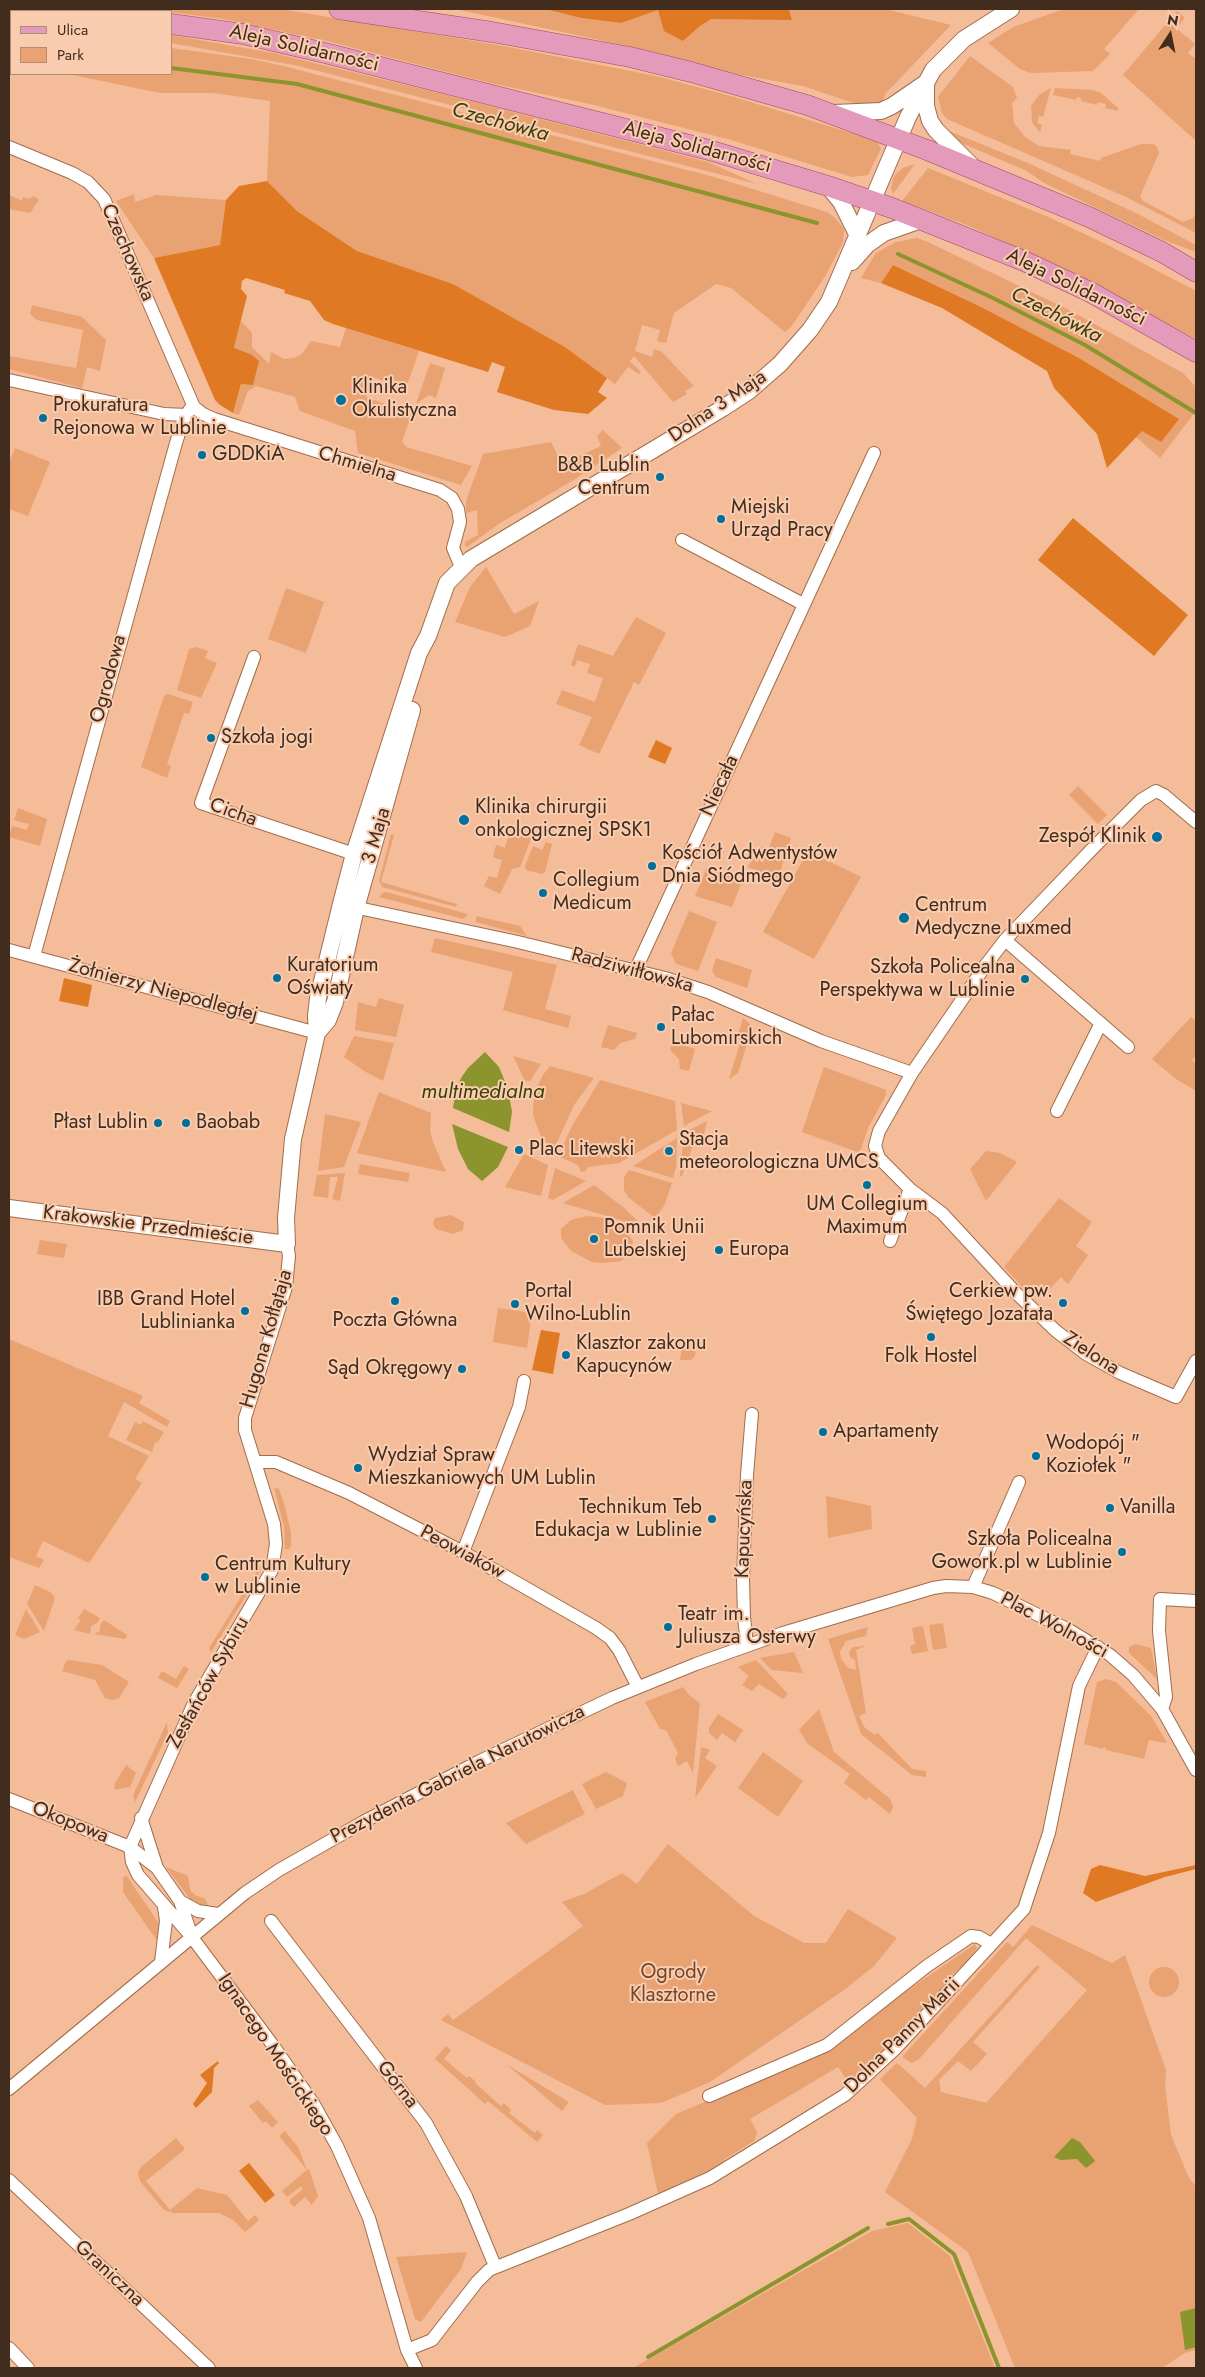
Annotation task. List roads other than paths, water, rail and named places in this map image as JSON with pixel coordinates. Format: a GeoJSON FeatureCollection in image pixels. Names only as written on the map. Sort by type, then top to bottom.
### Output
{"type":"FeatureCollection","features":[{"type":"Feature","properties":{"kind":"main road"},"geometry":{"type":"LineString","coordinates":[[339,9],[492,32],[630,57],[691,72],[830,113],[974,168],[1089,217],[1162,252],[1196,272]]}},
{"type":"Feature","properties":{"kind":"main road","name":"Aleja Solidarności"},"geometry":{"type":"LineString","coordinates":[[172,24],[243,34],[333,54],[709,150],[828,186],[873,201],[1024,261],[1092,293],[1196,352]]}},
{"type":"Feature","properties":{"kind":"street"},"geometry":{"type":"LineString","coordinates":[[830,113],[881,111],[892,106],[926,82],[933,70],[954,47],[979,28],[1011,9]]}},
{"type":"Feature","properties":{"kind":"street"},"geometry":{"type":"LineString","coordinates":[[926,82],[926,106],[930,121],[936,130],[974,168]]}},
{"type":"Feature","properties":{"kind":"street","name":"Dolna 3 Maja"},"geometry":{"type":"LineString","coordinates":[[462,566],[514,532],[749,391],[780,364],[807,335],[829,302],[908,117],[926,82]]}},
{"type":"Feature","properties":{"kind":"street","name":"Czechowska"},"geometry":{"type":"LineString","coordinates":[[9,147],[72,173],[88,182],[104,198],[191,411]]}},
{"type":"Feature","properties":{"kind":"street"},"geometry":{"type":"LineString","coordinates":[[828,186],[841,202],[858,236]]}},
{"type":"Feature","properties":{"kind":"street"},"geometry":{"type":"LineString","coordinates":[[842,273],[867,246],[884,233],[921,220]]}},
{"type":"Feature","properties":{"kind":"street","name":"Chmielna"},"geometry":{"type":"LineString","coordinates":[[9,380],[164,414],[191,411],[440,490],[448,494],[455,503],[459,515],[458,530],[453,548],[462,566]]}},
{"type":"Feature","properties":{"kind":"street","name":"Ogrodowa"},"geometry":{"type":"LineString","coordinates":[[34,956],[176,443],[191,411]]}},
{"type":"Feature","properties":{"kind":"street","name":"Niecała"},"geometry":{"type":"LineString","coordinates":[[636,969],[874,453]]}},
{"type":"Feature","properties":{"kind":"street"},"geometry":{"type":"LineString","coordinates":[[682,540],[804,604]]}},
{"type":"Feature","properties":{"kind":"street","name":"3 Maja"},"geometry":{"type":"LineString","coordinates":[[287,1244],[286,1218],[293,1139],[317,1033],[328,1020],[335,1002],[349,906],[354,854],[419,652],[428,636],[444,589],[462,566]]}},
{"type":"Feature","properties":{"kind":"street","name":"3 Maja"},"geometry":{"type":"LineString","coordinates":[[349,906],[427,655],[428,636]]}},
{"type":"Feature","properties":{"kind":"street","name":"Cicha"},"geometry":{"type":"LineString","coordinates":[[254,657],[201,803],[354,854]]}},
{"type":"Feature","properties":{"kind":"street","name":"Zielona"},"geometry":{"type":"LineString","coordinates":[[1196,822],[1164,795],[1156,791],[1150,794],[1005,940],[912,1073],[879,1131],[875,1146],[879,1158],[910,1189],[942,1214],[1016,1292],[1071,1344],[1120,1374],[1176,1397],[1196,1361]]}},
{"type":"Feature","properties":{"kind":"street","name":"Radziwiłłowska"},"geometry":{"type":"LineString","coordinates":[[349,906],[636,969],[708,992],[821,1041],[912,1073]]}},
{"type":"Feature","properties":{"kind":"street"},"geometry":{"type":"LineString","coordinates":[[1005,940],[1128,1047]]}},
{"type":"Feature","properties":{"kind":"street","name":"Żołnierzy Niepodległej"},"geometry":{"type":"LineString","coordinates":[[9,950],[317,1033]]}},
{"type":"Feature","properties":{"kind":"street"},"geometry":{"type":"LineString","coordinates":[[1057,1111],[1101,1023]]}},
{"type":"Feature","properties":{"kind":"street"},"geometry":{"type":"LineString","coordinates":[[890,1241],[910,1189]]}},
{"type":"Feature","properties":{"kind":"street","name":"Krakowskie Przedmieście"},"geometry":{"type":"LineString","coordinates":[[9,1208],[287,1244]]}},
{"type":"Feature","properties":{"kind":"street","name":"Hugona Kołłątaja"},"geometry":{"type":"LineString","coordinates":[[255,1462],[245,1430],[244,1418],[286,1287],[289,1264],[287,1244]]}},
{"type":"Feature","properties":{"kind":"street"},"geometry":{"type":"LineString","coordinates":[[463,1552],[519,1407],[524,1381]]}},
{"type":"Feature","properties":{"kind":"street","name":"Kapucyńska"},"geometry":{"type":"LineString","coordinates":[[748,1645],[744,1617],[743,1578],[752,1414]]}},
{"type":"Feature","properties":{"kind":"street","name":"Peowiaków"},"geometry":{"type":"LineString","coordinates":[[255,1462],[276,1462],[305,1473],[463,1552],[601,1631],[618,1650],[638,1687]]}},
{"type":"Feature","properties":{"kind":"street","name":"Zesłańców Sybiru"},"geometry":{"type":"LineString","coordinates":[[130,1848],[141,1818],[194,1704],[272,1570],[276,1544],[274,1524],[255,1462]]}},
{"type":"Feature","properties":{"kind":"street"},"geometry":{"type":"LineString","coordinates":[[973,1587],[1018,1482]]}},
{"type":"Feature","properties":{"kind":"street","name":"Prezydenta Gabriela Narutowicza"},"geometry":{"type":"LineString","coordinates":[[9,2089],[218,1914],[279,1870],[347,1830],[480,1761],[638,1687],[748,1645],[933,1588],[946,1586],[973,1587]]}},
{"type":"Feature","properties":{"kind":"street","name":"Plac Wolności"},"geometry":{"type":"LineString","coordinates":[[973,1587],[998,1595],[1069,1630],[1098,1647],[1134,1675],[1162,1709],[1196,1770]]}},
{"type":"Feature","properties":{"kind":"street"},"geometry":{"type":"LineString","coordinates":[[1162,1709],[1166,1697],[1159,1631],[1160,1599],[1196,1601]]}},
{"type":"Feature","properties":{"kind":"street","name":"Dolna Panny Marii"},"geometry":{"type":"LineString","coordinates":[[406,2350],[432,2340],[482,2276],[495,2266],[609,2223],[710,2178],[824,2109],[858,2085],[879,2065],[1024,1909],[1049,1834],[1079,1686],[1098,1647]]}},
{"type":"Feature","properties":{"kind":"street","name":"Okopowa"},"geometry":{"type":"LineString","coordinates":[[9,1799],[130,1848],[157,1868],[180,1901],[191,1936]]}},
{"type":"Feature","properties":{"kind":"street"},"geometry":{"type":"LineString","coordinates":[[141,1818],[157,1868]]}},
{"type":"Feature","properties":{"kind":"street","name":"Okopowa"},"geometry":{"type":"LineString","coordinates":[[130,1848],[132,1862],[138,1875],[191,1936]]}},
{"type":"Feature","properties":{"kind":"street"},"geometry":{"type":"LineString","coordinates":[[180,1901],[198,1911],[218,1914]]}},
{"type":"Feature","properties":{"kind":"street"},"geometry":{"type":"LineString","coordinates":[[161,1962],[166,1922],[164,1907]]}},
{"type":"Feature","properties":{"kind":"street","name":"Górna"},"geometry":{"type":"LineString","coordinates":[[271,1921],[426,2123],[466,2196],[495,2266]]}},
{"type":"Feature","properties":{"kind":"street","name":"Ignacego Mościckiego"},"geometry":{"type":"LineString","coordinates":[[191,1936],[298,2081],[337,2146],[369,2218],[406,2350]]}},
{"type":"Feature","properties":{"kind":"street"},"geometry":{"type":"LineString","coordinates":[[710,2096],[827,2045],[927,1966],[971,1936],[979,1937],[991,1944]]}},
{"type":"Feature","properties":{"kind":"street","name":"Graniczna"},"geometry":{"type":"LineString","coordinates":[[9,2180],[209,2368]]}},
{"type":"Feature","properties":{"kind":"street"},"geometry":{"type":"LineString","coordinates":[[9,2348],[28,2368]]}},
{"type":"Feature","properties":{"kind":"street"},"geometry":{"type":"LineString","coordinates":[[406,2350],[406,2368]]}},
{"type":"Feature","properties":{"kind":"street"},"geometry":{"type":"LineString","coordinates":[[406,2350],[416,2368]]}},
{"type":"Feature","properties":{"kind":"water","name":"multimedialna"},"geometry":{"type":"Polygon","coordinates":[[[485,1052],[499,1067],[508,1089],[512,1112],[509,1132],[453,1108],[456,1090],[461,1078],[468,1068],[485,1052]]]}},
{"type":"Feature","properties":{"kind":"water"},"geometry":{"type":"Polygon","coordinates":[[[452,1124],[508,1147],[498,1167],[482,1181],[468,1169],[458,1149],[452,1124]]]}},
{"type":"Feature","properties":{"kind":"water"},"geometry":{"type":"Polygon","coordinates":[[[1072,2138],[1080,2142],[1095,2161],[1086,2168],[1077,2159],[1061,2160],[1054,2157],[1072,2138]]]}},
{"type":"Feature","properties":{"kind":"water"},"geometry":{"type":"Polygon","coordinates":[[[1196,2308],[1196,2347],[1185,2350],[1180,2312],[1196,2308]]]}},
{"type":"Feature","properties":{"kind":"waterway","name":"Czechówka"},"geometry":{"type":"LineString","coordinates":[[172,68],[297,84],[817,223]]}},
{"type":"Feature","properties":{"kind":"waterway","name":"Czechówka"},"geometry":{"type":"LineString","coordinates":[[898,254],[993,298],[1085,345],[1196,413]]}},
{"type":"Feature","properties":{"kind":"waterway"},"geometry":{"type":"LineString","coordinates":[[888,2224],[909,2219],[954,2254],[999,2368]]}},
{"type":"Feature","properties":{"kind":"waterway"},"geometry":{"type":"LineString","coordinates":[[648,2357],[868,2228]]}},
{"type":"Feature","properties":{"kind":"place","name":"Klinika Okulistyczna"},"geometry":{"type":"Point","coordinates":[341,400]}},
{"type":"Feature","properties":{"kind":"place","name":"Prokuratura Rejonowa w Lublinie"},"geometry":{"type":"Point","coordinates":[43,418]}},
{"type":"Feature","properties":{"kind":"place","name":"GDDKiA"},"geometry":{"type":"Point","coordinates":[202,455]}},
{"type":"Feature","properties":{"kind":"place","name":"B&B Lublin Centrum"},"geometry":{"type":"Point","coordinates":[660,477]}},
{"type":"Feature","properties":{"kind":"place","name":"Miejski Urząd Pracy"},"geometry":{"type":"Point","coordinates":[721,519]}},
{"type":"Feature","properties":{"kind":"place","name":"Szkoła jogi"},"geometry":{"type":"Point","coordinates":[211,738]}},
{"type":"Feature","properties":{"kind":"place","name":"Klinika chirurgii onkologicznej SPSK1"},"geometry":{"type":"Point","coordinates":[464,820]}},
{"type":"Feature","properties":{"kind":"place","name":"Zespół Klinik"},"geometry":{"type":"Point","coordinates":[1157,837]}},
{"type":"Feature","properties":{"kind":"place","name":"Kościół Adwentystów Dnia Siódmego"},"geometry":{"type":"Point","coordinates":[652,866]}},
{"type":"Feature","properties":{"kind":"place","name":"Collegium Medicum"},"geometry":{"type":"Point","coordinates":[543,893]}},
{"type":"Feature","properties":{"kind":"place","name":"Centrum Medyczne Luxmed"},"geometry":{"type":"Point","coordinates":[904,918]}},
{"type":"Feature","properties":{"kind":"place","name":"Kuratorium Oświaty"},"geometry":{"type":"Point","coordinates":[277,978]}},
{"type":"Feature","properties":{"kind":"place","name":"Szkoła Policealna Perspektywa w Lublinie"},"geometry":{"type":"Point","coordinates":[1025,979]}},
{"type":"Feature","properties":{"kind":"place","name":"Pałac Lubomirskich"},"geometry":{"type":"Point","coordinates":[661,1027]}},
{"type":"Feature","properties":{"kind":"place","name":"Płast Lublin"},"geometry":{"type":"Point","coordinates":[158,1123]}},
{"type":"Feature","properties":{"kind":"place","name":"Baobab"},"geometry":{"type":"Point","coordinates":[186,1123]}},
{"type":"Feature","properties":{"kind":"place","name":"Plac Litewski"},"geometry":{"type":"Point","coordinates":[519,1150]}},
{"type":"Feature","properties":{"kind":"place","name":"Stacja meteorologiczna UMCS"},"geometry":{"type":"Point","coordinates":[669,1151]}},
{"type":"Feature","properties":{"kind":"place","name":"UM Collegium Maximum"},"geometry":{"type":"Point","coordinates":[867,1185]}},
{"type":"Feature","properties":{"kind":"place","name":"Pomnik Unii Lubelskiej"},"geometry":{"type":"Point","coordinates":[594,1239]}},
{"type":"Feature","properties":{"kind":"place","name":"Europa"},"geometry":{"type":"Point","coordinates":[719,1250]}},
{"type":"Feature","properties":{"kind":"place","name":"Poczta Główna"},"geometry":{"type":"Point","coordinates":[395,1301]}},
{"type":"Feature","properties":{"kind":"place","name":"Cerkiew pw. Świętego Jozafata"},"geometry":{"type":"Point","coordinates":[1063,1303]}},
{"type":"Feature","properties":{"kind":"place","name":"Portal Wilno-Lublin"},"geometry":{"type":"Point","coordinates":[515,1304]}},
{"type":"Feature","properties":{"kind":"place","name":"IBB Grand Hotel Lublinianka"},"geometry":{"type":"Point","coordinates":[245,1311]}},
{"type":"Feature","properties":{"kind":"place","name":"Folk Hostel"},"geometry":{"type":"Point","coordinates":[931,1337]}},
{"type":"Feature","properties":{"kind":"place","name":"Klasztor zakonu Kapucynów"},"geometry":{"type":"Point","coordinates":[566,1355]}},
{"type":"Feature","properties":{"kind":"place","name":"Sąd Okręgowy"},"geometry":{"type":"Point","coordinates":[462,1369]}},
{"type":"Feature","properties":{"kind":"place","name":"Apartamenty"},"geometry":{"type":"Point","coordinates":[823,1432]}},
{"type":"Feature","properties":{"kind":"place","name":"Wodopój \" Koziołek \""},"geometry":{"type":"Point","coordinates":[1036,1456]}},
{"type":"Feature","properties":{"kind":"place","name":"Wydział Spraw Mieszkaniowych UM Lublin"},"geometry":{"type":"Point","coordinates":[358,1468]}},
{"type":"Feature","properties":{"kind":"place","name":"Vanilla"},"geometry":{"type":"Point","coordinates":[1110,1508]}},
{"type":"Feature","properties":{"kind":"place","name":"Technikum Teb Edukacja w Lublinie"},"geometry":{"type":"Point","coordinates":[712,1519]}},
{"type":"Feature","properties":{"kind":"place","name":"Szkoła Policealna Gowork.pl w Lublinie"},"geometry":{"type":"Point","coordinates":[1122,1552]}},
{"type":"Feature","properties":{"kind":"place","name":"Centrum Kultury w Lublinie"},"geometry":{"type":"Point","coordinates":[205,1577]}},
{"type":"Feature","properties":{"kind":"place","name":"Teatr im. Juliusza Osterwy"},"geometry":{"type":"Point","coordinates":[668,1627]}},
{"type":"Feature","properties":{"kind":"park label","name":"Ogrody Klasztorne"},"geometry":{"type":"Point","coordinates":[673,1984]}}]}
